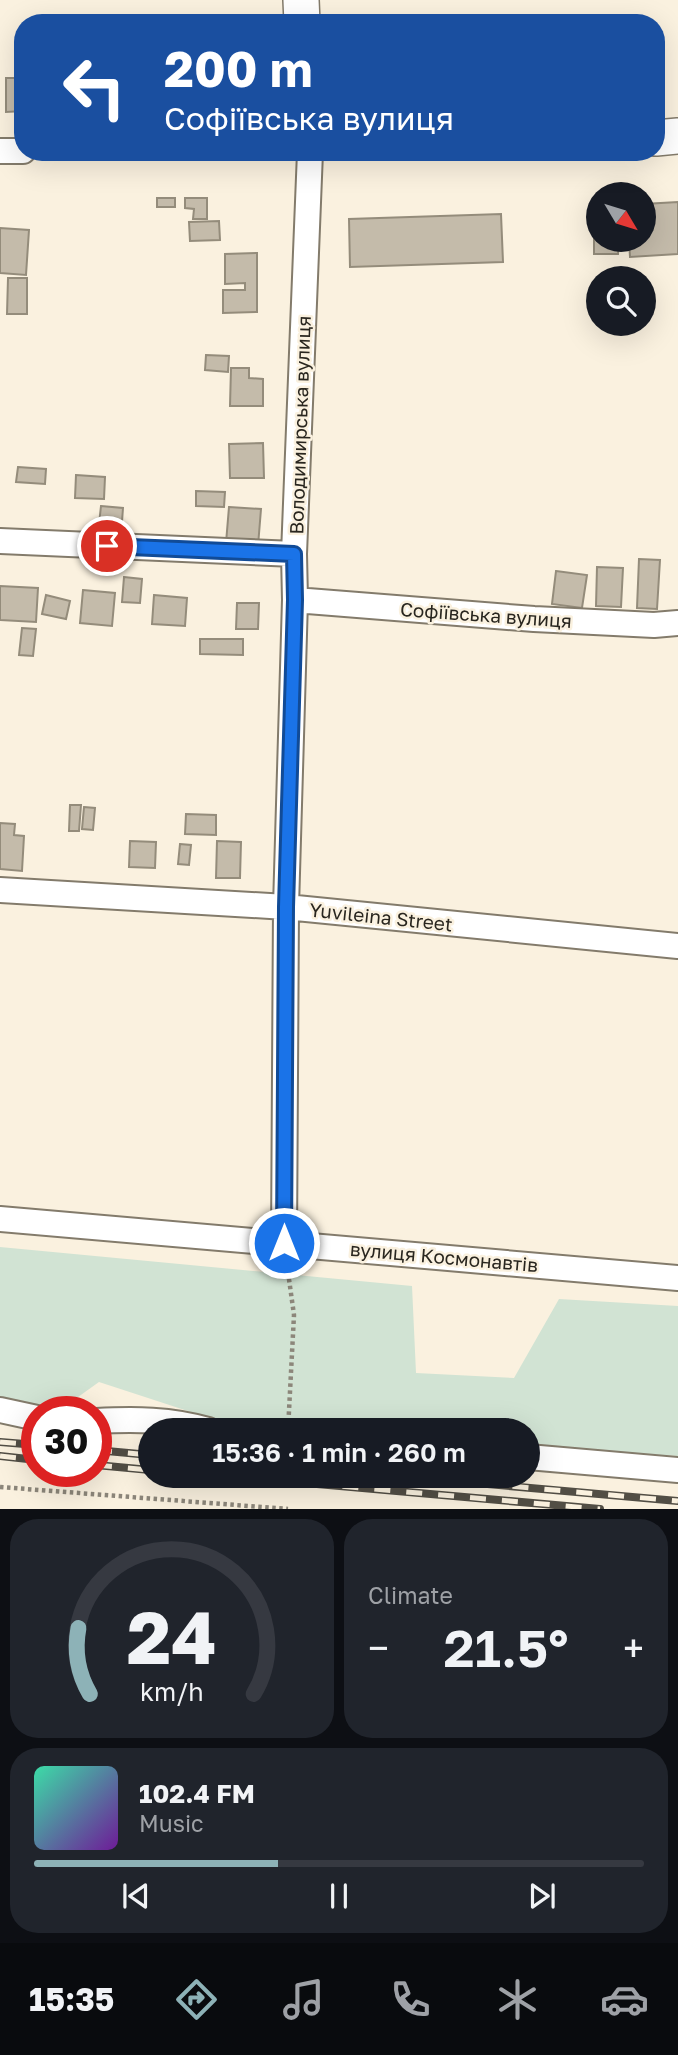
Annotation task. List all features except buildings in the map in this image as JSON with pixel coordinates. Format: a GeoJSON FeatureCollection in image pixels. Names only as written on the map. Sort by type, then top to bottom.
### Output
{"type":"FeatureCollection","features":[{"type":"Feature","properties":{"kind":"street","name":"Володимирська вулиця"},"geometry":{"type":"LineString","coordinates":[[284,1243],[286,907],[294,554],[310,161]]}},
{"type":"Feature","properties":{"kind":"street"},"geometry":{"type":"LineString","coordinates":[[0,541],[294,554]]}},
{"type":"Feature","properties":{"kind":"street","name":"Софіївська вулиця"},"geometry":{"type":"LineString","coordinates":[[295,600],[534,619],[654,625],[678,623]]}},
{"type":"Feature","properties":{"kind":"street","name":"Yuvileina Street"},"geometry":{"type":"LineString","coordinates":[[0,890],[286,907],[678,946]]}},
{"type":"Feature","properties":{"kind":"street","name":"вулиця Космонавтів"},"geometry":{"type":"LineString","coordinates":[[0,1219],[678,1278]]}},
{"type":"Feature","properties":{"kind":"street"},"geometry":{"type":"LineString","coordinates":[[0,1410],[21,1415]]}},
{"type":"Feature","properties":{"kind":"street"},"geometry":{"type":"LineString","coordinates":[[112,1420],[138,1420]]}},
{"type":"Feature","properties":{"kind":"street"},"geometry":{"type":"LineString","coordinates":[[540,1458],[678,1470]]}},
{"type":"Feature","properties":{"kind":"path"},"geometry":{"type":"LineString","coordinates":[[284,1243],[294,1315],[289,1418]]}},
{"type":"Feature","properties":{"kind":"path"},"geometry":{"type":"LineString","coordinates":[[0,1487],[288,1509]]}},
{"type":"Feature","properties":{"kind":"green space"},"geometry":{"type":"Polygon","coordinates":[[[0,1247],[412,1286],[416,1373],[514,1378],[559,1299],[678,1306],[678,1456],[540,1449],[540,1418],[209,1418],[99,1382],[79,1396],[21,1396],[21,1402],[0,1400],[0,1247]]]}},
{"type":"Feature","properties":{"kind":"railway"},"geometry":{"type":"LineString","coordinates":[[0,1442],[21,1444]]}},
{"type":"Feature","properties":{"kind":"railway"},"geometry":{"type":"LineString","coordinates":[[112,1451],[138,1454]]}},
{"type":"Feature","properties":{"kind":"railway"},"geometry":{"type":"LineString","coordinates":[[0,1456],[21,1458]]}},
{"type":"Feature","properties":{"kind":"railway"},"geometry":{"type":"LineString","coordinates":[[112,1466],[138,1469]]}},
{"type":"Feature","properties":{"kind":"railway"},"geometry":{"type":"LineString","coordinates":[[362,1488],[600,1509]]}},
{"type":"Feature","properties":{"kind":"railway"},"geometry":{"type":"LineString","coordinates":[[532,1488],[678,1501]]}},
{"type":"Feature","properties":{"kind":"route"},"geometry":{"type":"LineString","coordinates":[[107,546],[294,554],[286,907],[284,1243]]}}]}
